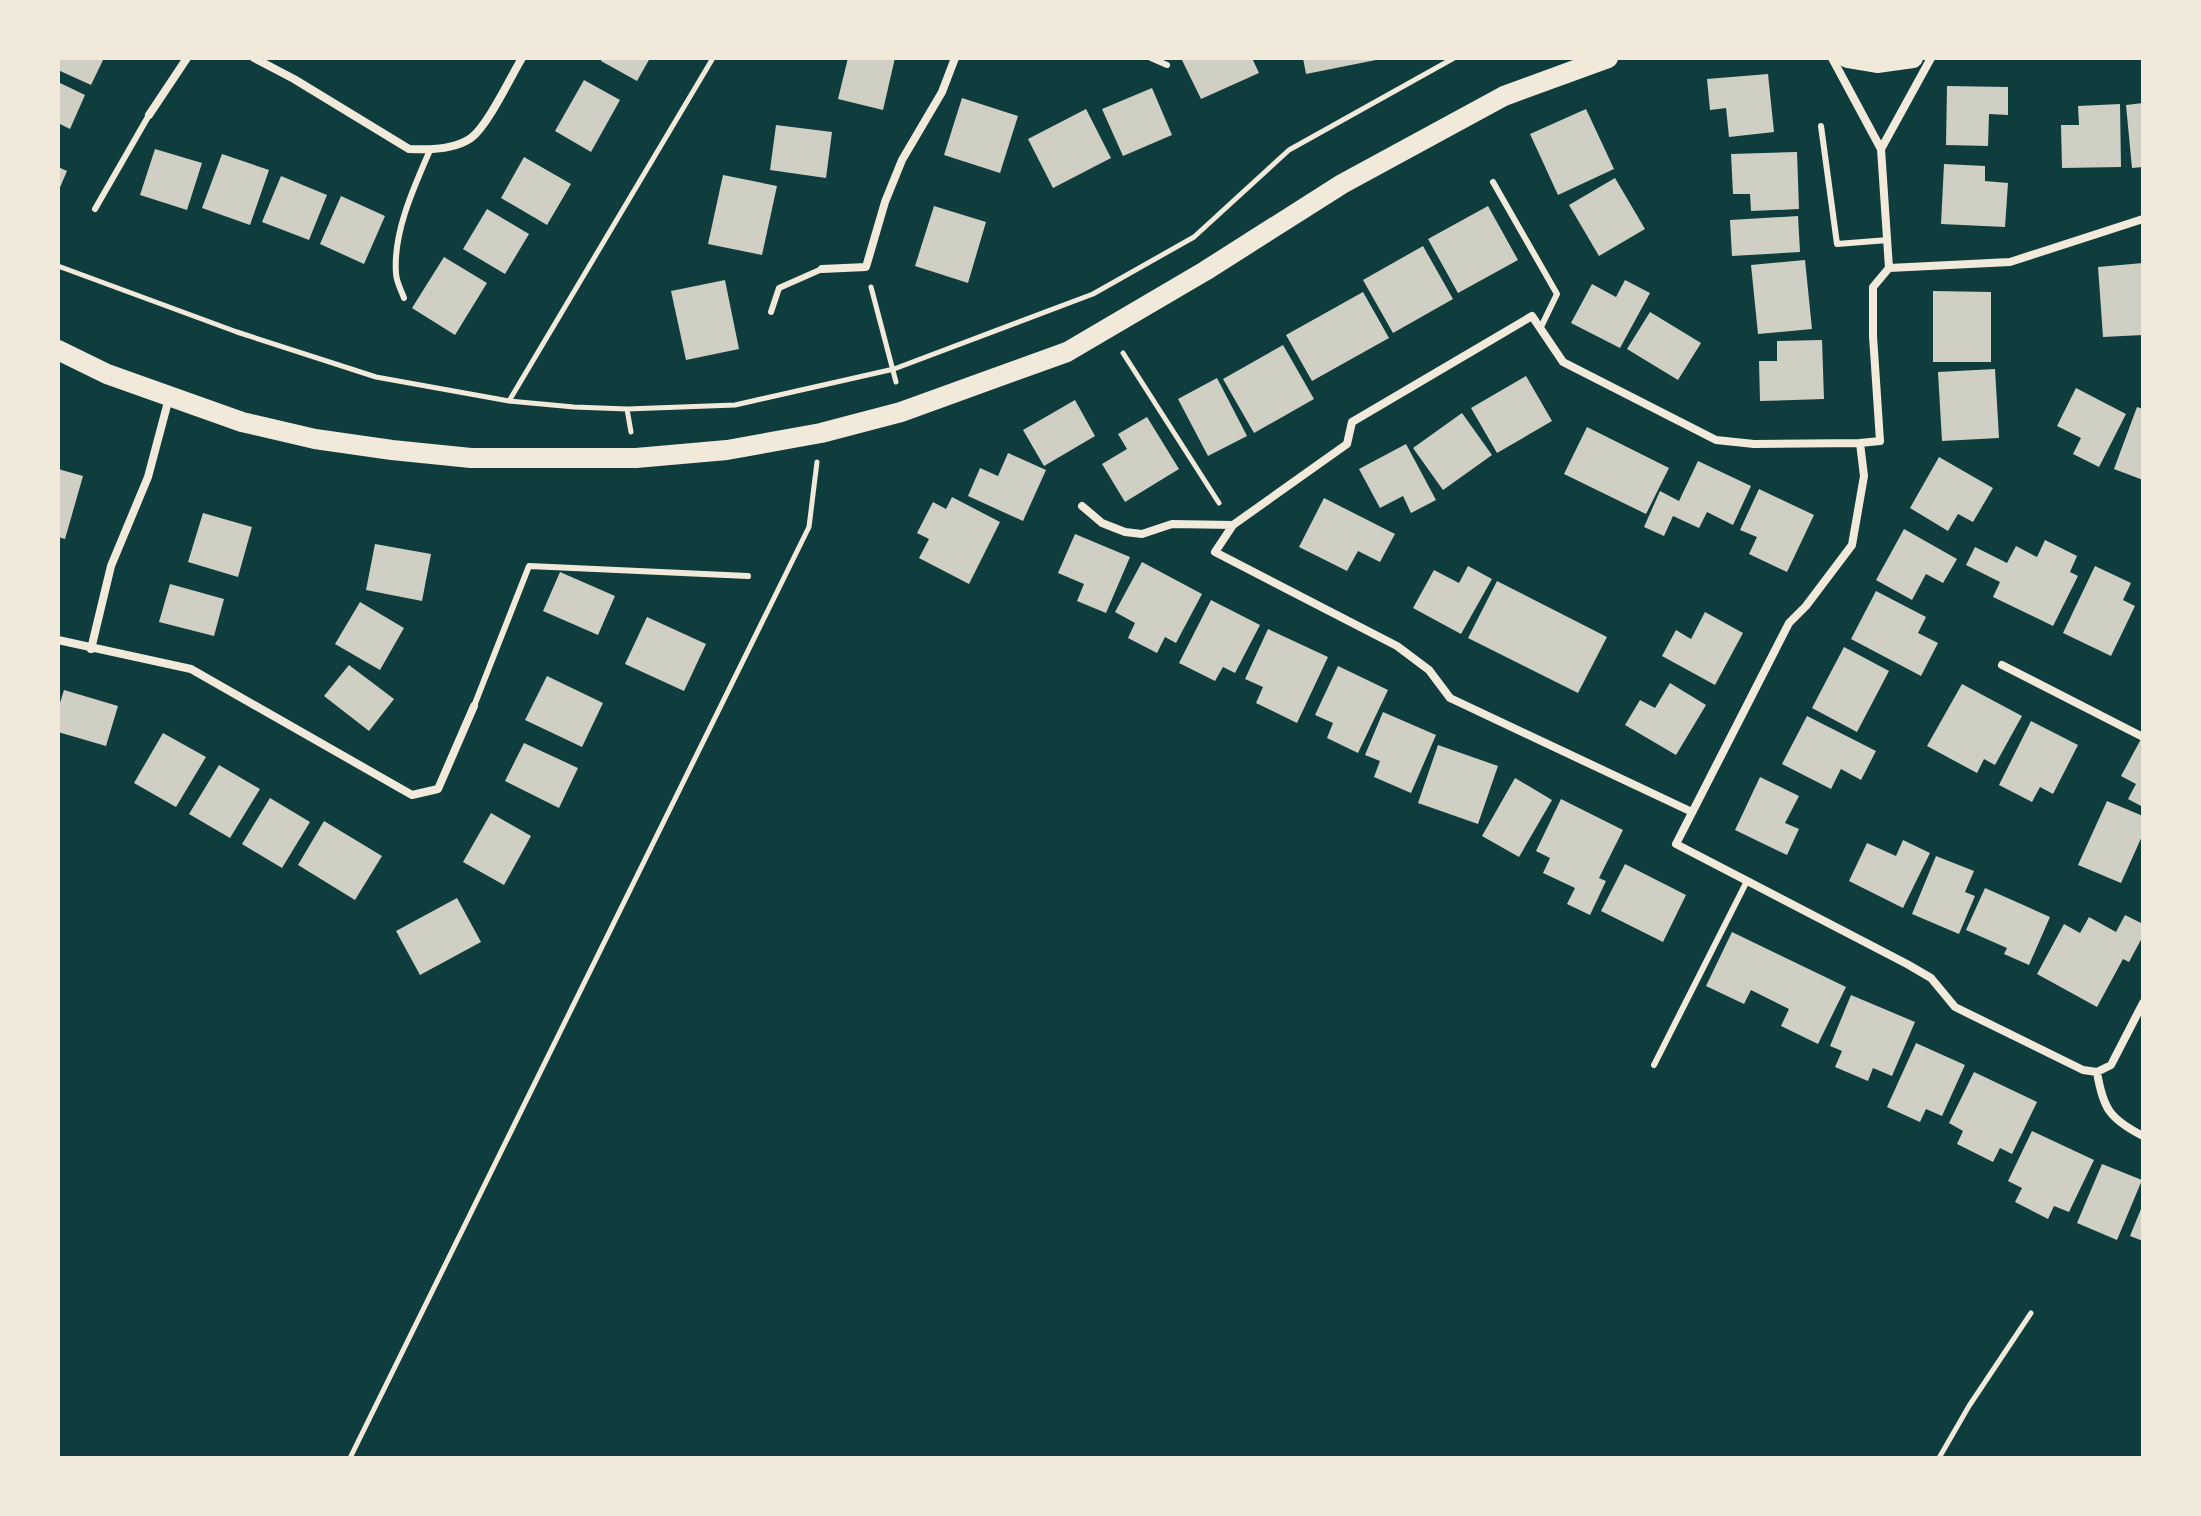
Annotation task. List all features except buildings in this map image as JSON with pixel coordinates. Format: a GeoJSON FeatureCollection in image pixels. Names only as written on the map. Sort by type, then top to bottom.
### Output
{"type":"FeatureCollection","features":[{"type":"Feature","properties":{"kind":"main road"},"geometry":{"type":"LineString","coordinates":[[58,350],[107,374],[242,422],[315,439],[471,458],[636,458],[727,450],[821,433],[901,412],[1067,352],[1205,271],[1342,184],[1504,96],[1608,58]]}},
{"type":"Feature","properties":{"kind":"main road"},"geometry":{"type":"LineString","coordinates":[[1847,58],[1877,63],[1913,58]]}},
{"type":"Feature","properties":{"kind":"street"},"geometry":{"type":"LineString","coordinates":[[149,115],[187,58]]}},
{"type":"Feature","properties":{"kind":"street"},"geometry":{"type":"LineString","coordinates":[[254,58],[409,149],[430,150],[471,138],[483,124],[522,58]]}},
{"type":"Feature","properties":{"kind":"street"},"geometry":{"type":"LineString","coordinates":[[822,269],[866,267],[885,202],[902,160],[942,92],[955,58]]}},
{"type":"Feature","properties":{"kind":"street"},"geometry":{"type":"LineString","coordinates":[[1692,812],[1450,698],[1429,670],[1397,646],[1215,552],[1233,525],[1347,444],[1352,422],[1532,316],[1563,362],[1716,440],[1754,444],[1880,441],[1873,287],[1889,268],[1881,149],[1832,58]]}},
{"type":"Feature","properties":{"kind":"street"},"geometry":{"type":"LineString","coordinates":[[1881,149],[1931,58]]}},
{"type":"Feature","properties":{"kind":"street"},"geometry":{"type":"LineString","coordinates":[[1889,268],[2010,262],[2143,219]]}},
{"type":"Feature","properties":{"kind":"street"},"geometry":{"type":"LineString","coordinates":[[91,649],[111,566],[148,477],[170,397]]}},
{"type":"Feature","properties":{"kind":"street"},"geometry":{"type":"LineString","coordinates":[[1860,443],[1864,476],[1852,545],[1806,606],[1789,623],[1676,844],[1931,978],[1955,1007],[2083,1070],[2097,1072],[2111,1065],[2143,1003]]}},
{"type":"Feature","properties":{"kind":"street"},"geometry":{"type":"LineString","coordinates":[[1082,506],[1102,523],[1125,532],[1142,534],[1172,524],[1233,525]]}},
{"type":"Feature","properties":{"kind":"street"},"geometry":{"type":"LineString","coordinates":[[58,640],[191,669],[412,795],[438,789],[474,706]]}},
{"type":"Feature","properties":{"kind":"street"},"geometry":{"type":"LineString","coordinates":[[2002,665],[2143,737]]}},
{"type":"Feature","properties":{"kind":"street"},"geometry":{"type":"LineString","coordinates":[[2097,1072],[2107,1111],[2121,1125],[2143,1136]]}},
{"type":"Feature","properties":{"kind":"lane"},"geometry":{"type":"LineString","coordinates":[[1151,58],[1167,65]]}},
{"type":"Feature","properties":{"kind":"lane"},"geometry":{"type":"LineString","coordinates":[[95,209],[149,115]]}},
{"type":"Feature","properties":{"kind":"lane"},"geometry":{"type":"LineString","coordinates":[[1821,126],[1837,244],[1888,240]]}},
{"type":"Feature","properties":{"kind":"lane"},"geometry":{"type":"LineString","coordinates":[[404,298],[396,275],[399,242],[414,189],[430,150]]}},
{"type":"Feature","properties":{"kind":"lane"},"geometry":{"type":"LineString","coordinates":[[1493,182],[1557,294],[1540,329]]}},
{"type":"Feature","properties":{"kind":"lane"},"geometry":{"type":"LineString","coordinates":[[771,312],[779,288],[822,269]]}},
{"type":"Feature","properties":{"kind":"lane"},"geometry":{"type":"LineString","coordinates":[[474,706],[529,566],[748,576]]}},
{"type":"Feature","properties":{"kind":"lane"},"geometry":{"type":"LineString","coordinates":[[1654,1065],[1747,881]]}},
{"type":"Feature","properties":{"kind":"path"},"geometry":{"type":"LineString","coordinates":[[509,401],[713,58]]}},
{"type":"Feature","properties":{"kind":"path"},"geometry":{"type":"LineString","coordinates":[[866,267],[894,369],[901,412]]}},
{"type":"Feature","properties":{"kind":"path"},"geometry":{"type":"LineString","coordinates":[[1108,329],[1233,525]]}},
{"type":"Feature","properties":{"kind":"path"},"geometry":{"type":"LineString","coordinates":[[350,1458],[809,527],[821,433]]}},
{"type":"Feature","properties":{"kind":"path"},"geometry":{"type":"LineString","coordinates":[[1939,1458],[1969,1406],[2031,1313]]}}]}
